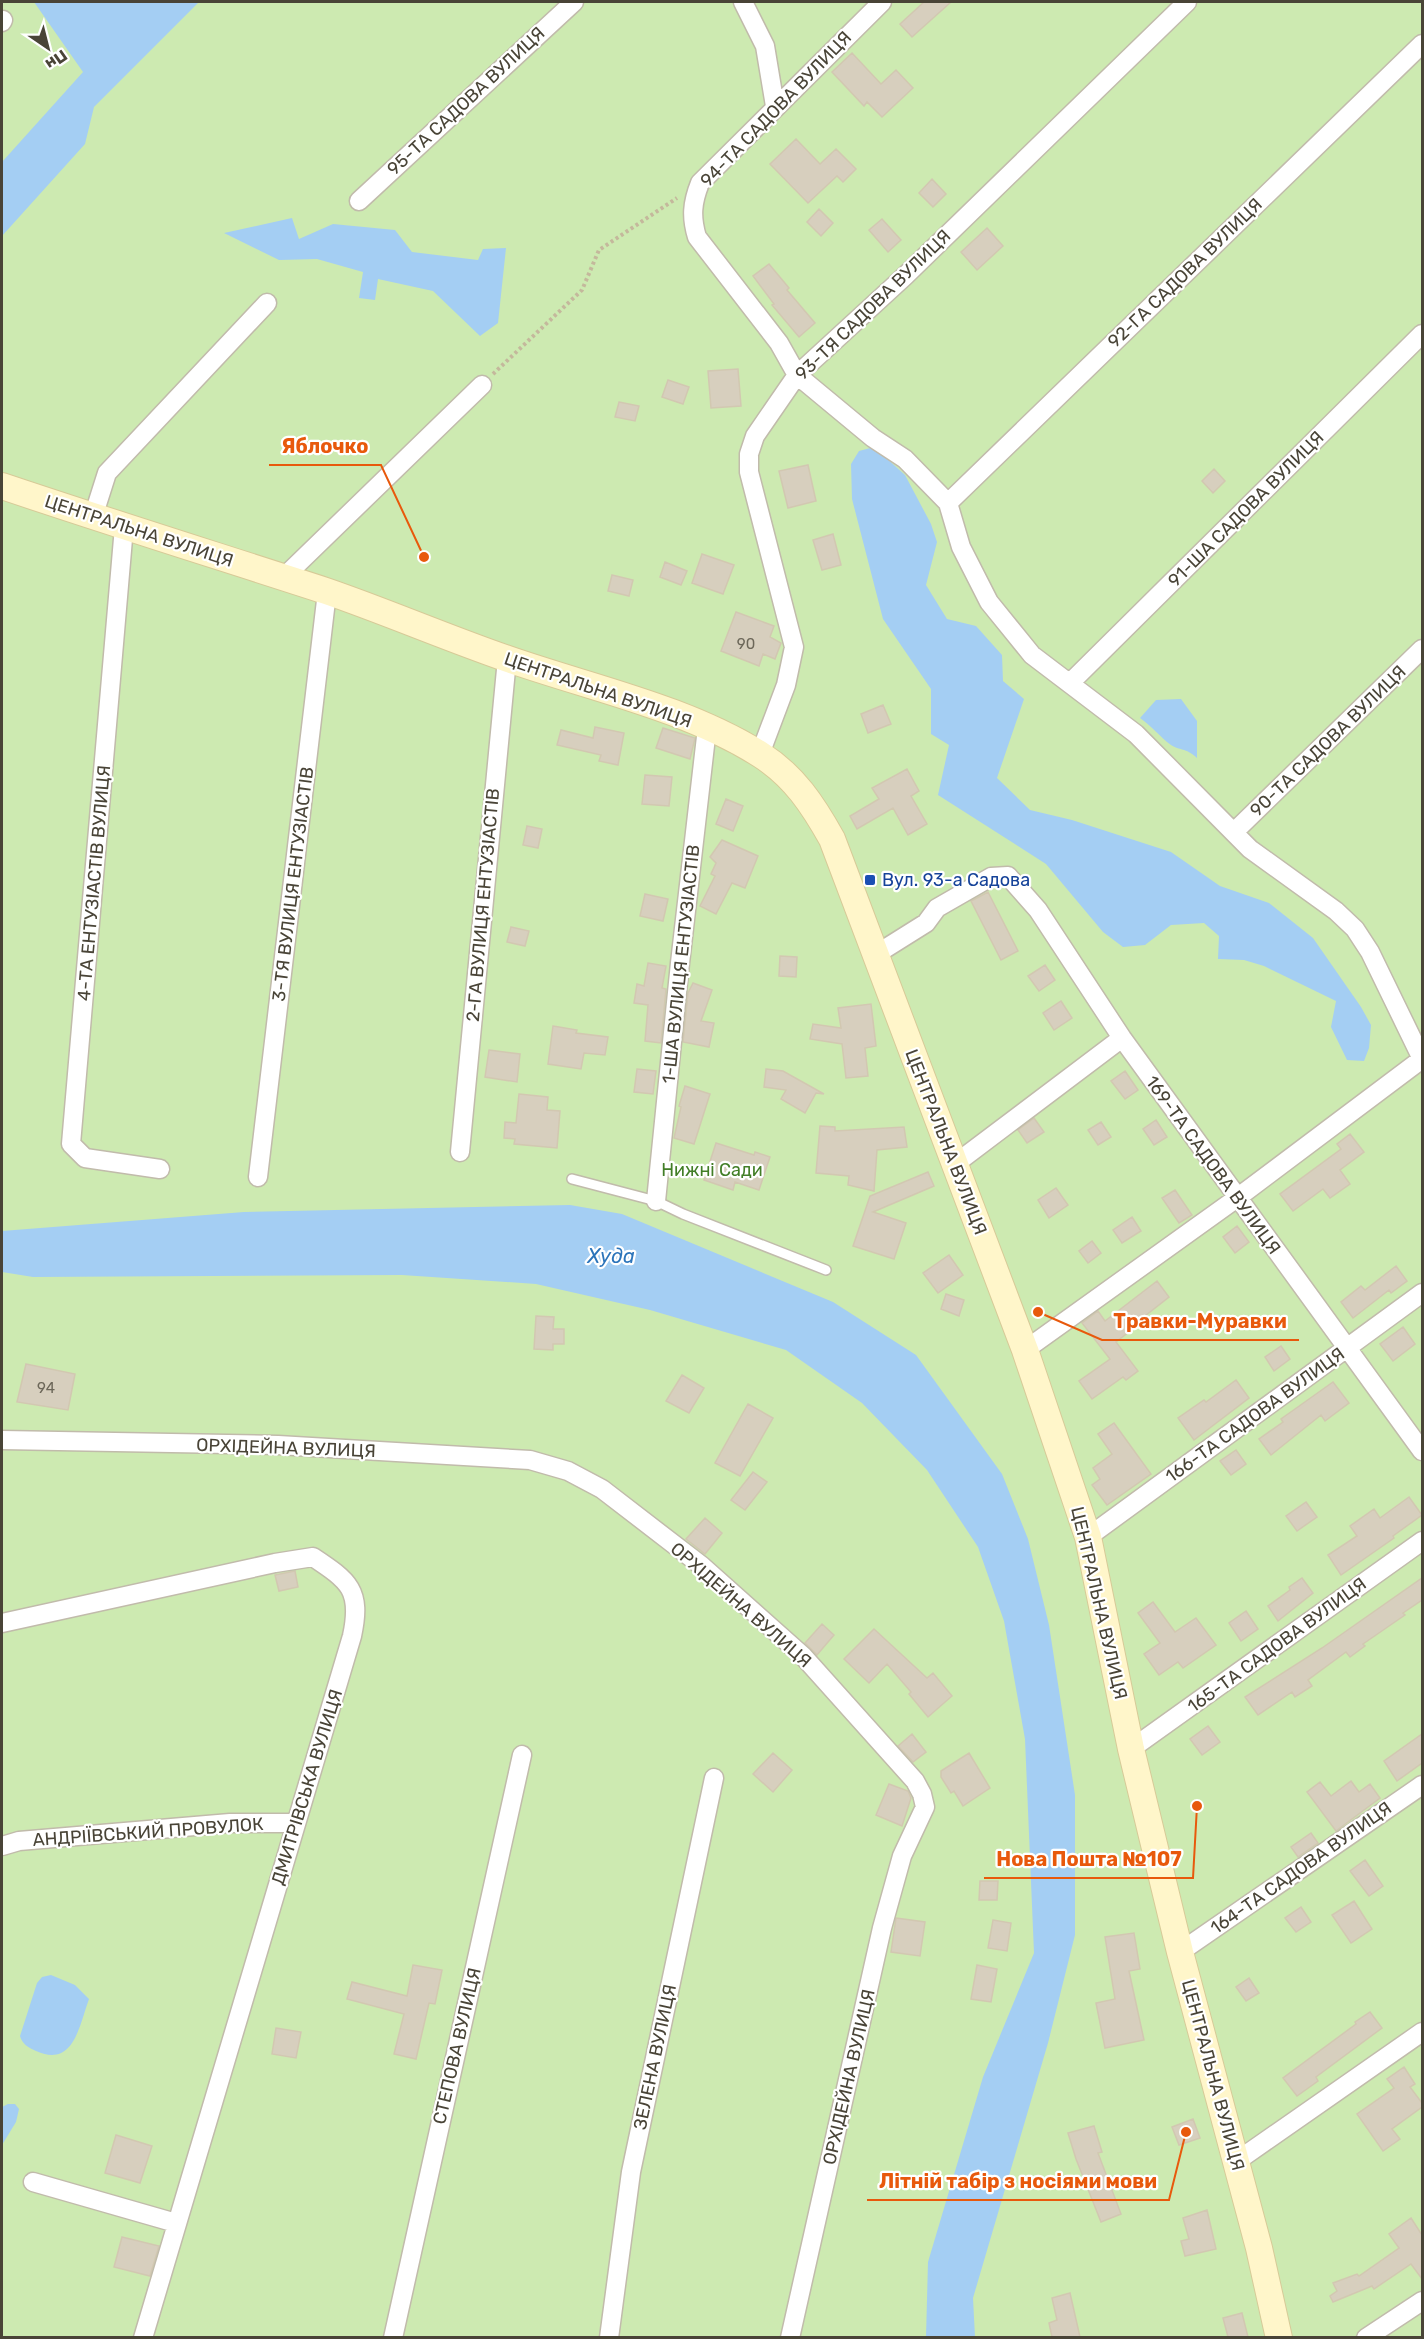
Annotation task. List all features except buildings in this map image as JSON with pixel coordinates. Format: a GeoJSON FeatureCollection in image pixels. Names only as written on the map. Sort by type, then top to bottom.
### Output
{"type":"FeatureCollection","features":[{"type":"Feature","properties":{"kind":"street","name":"95-ТА САДОВА ВУЛИЦЯ"},"geometry":{"type":"LineString","coordinates":[[359,201],[574,2]]}},
{"type":"Feature","properties":{"kind":"street"},"geometry":{"type":"LineString","coordinates":[[743,2],[765,46],[775,106]]}},
{"type":"Feature","properties":{"kind":"street","name":"94-ТА САДОВА ВУЛИЦЯ"},"geometry":{"type":"LineString","coordinates":[[882,2],[700,183],[693,200],[692,219],[697,237],[766,326],[797,375],[873,438],[905,459],[948,503]]}},
{"type":"Feature","properties":{"kind":"street","name":"93-ТЯ САДОВА ВУЛИЦЯ"},"geometry":{"type":"LineString","coordinates":[[760,754],[786,685],[794,647],[751,481],[749,454],[755,436],[797,375],[906,275],[1187,2]]}},
{"type":"Feature","properties":{"kind":"street","name":"92-ГА САДОВА ВУЛИЦЯ"},"geometry":{"type":"LineString","coordinates":[[948,503],[1422,44]]}},
{"type":"Feature","properties":{"kind":"street"},"geometry":{"type":"LineString","coordinates":[[93,517],[107,473],[267,303]]}},
{"type":"Feature","properties":{"kind":"street","name":"91-ША САДОВА ВУЛИЦЯ"},"geometry":{"type":"LineString","coordinates":[[1070,683],[1422,334]]}},
{"type":"Feature","properties":{"kind":"street"},"geometry":{"type":"LineString","coordinates":[[283,578],[482,385]]}},
{"type":"Feature","properties":{"kind":"street","name":"ЦЕНТРАЛЬНА ВУЛИЦЯ"},"geometry":{"type":"LineString","coordinates":[[2,486],[327,592],[507,659],[680,716],[760,754],[800,787],[832,839],[1025,1350],[1088,1537],[1131,1749],[1179,1952],[1237,2161],[1279,2337]]}},
{"type":"Feature","properties":{"kind":"street"},"geometry":{"type":"LineString","coordinates":[[948,503],[961,547],[989,602],[1032,655],[1136,734],[1250,849],[1336,910],[1355,929],[1370,952],[1422,1059],[1237,1198],[1025,1350]]}},
{"type":"Feature","properties":{"kind":"street","name":"4-ТА ЕНТУЗІАСТІВ ВУЛИЦЯ"},"geometry":{"type":"LineString","coordinates":[[124,527],[71,1144],[85,1158],[160,1169]]}},
{"type":"Feature","properties":{"kind":"street","name":"3-ТЯ ВУЛИЦЯ ЕНТУЗІАСТІВ"},"geometry":{"type":"LineString","coordinates":[[258,1177],[327,592]]}},
{"type":"Feature","properties":{"kind":"street","name":"90-ТА САДОВА ВУЛИЦЯ"},"geometry":{"type":"LineString","coordinates":[[1234,832],[1422,649]]}},
{"type":"Feature","properties":{"kind":"street","name":"2-ГА ВУЛИЦЯ ЕНТУЗІАСТІВ"},"geometry":{"type":"LineString","coordinates":[[460,1152],[507,659]]}},
{"type":"Feature","properties":{"kind":"street","name":"1-ША ВУЛИЦЯ ЕНТУЗІАСТІВ"},"geometry":{"type":"LineString","coordinates":[[656,1201],[707,728]]}},
{"type":"Feature","properties":{"kind":"street","name":"169-ТА САДОВА ВУЛИЦЯ"},"geometry":{"type":"LineString","coordinates":[[875,955],[926,923],[937,908],[991,877],[1008,876],[1038,910],[1122,1038],[1422,1451]]}},
{"type":"Feature","properties":{"kind":"street"},"geometry":{"type":"LineString","coordinates":[[955,1164],[1122,1038]]}},
{"type":"Feature","properties":{"kind":"street","name":"166-ТА САДОВА ВУЛИЦЯ"},"geometry":{"type":"LineString","coordinates":[[1088,1537],[1422,1293]]}},
{"type":"Feature","properties":{"kind":"street","name":"ОРХІДЕЙНА ВУЛИЦЯ"},"geometry":{"type":"LineString","coordinates":[[2,1440],[289,1446],[530,1460],[568,1471],[602,1489],[702,1566],[795,1649],[915,1781],[922,1794],[925,1807],[902,1856],[882,1928],[790,2337]]}},
{"type":"Feature","properties":{"kind":"street","name":"165-ТА САДОВА ВУЛИЦЯ"},"geometry":{"type":"LineString","coordinates":[[1131,1749],[1422,1541]]}},
{"type":"Feature","properties":{"kind":"street","name":"ДМИТРІВСЬКА ВУЛИЦЯ"},"geometry":{"type":"LineString","coordinates":[[2,1623],[275,1563],[314,1557],[345,1578],[355,1599],[356,1618],[143,2337]]}},
{"type":"Feature","properties":{"kind":"street","name":"СТЕПОВА ВУЛИЦЯ"},"geometry":{"type":"LineString","coordinates":[[393,2337],[522,1755]]}},
{"type":"Feature","properties":{"kind":"street","name":"ЗЕЛЕНА ВУЛИЦЯ"},"geometry":{"type":"LineString","coordinates":[[609,2337],[631,2172],[714,1778]]}},
{"type":"Feature","properties":{"kind":"street","name":"164-ТА САДОВА ВУЛИЦЯ"},"geometry":{"type":"LineString","coordinates":[[1179,1952],[1422,1785]]}},
{"type":"Feature","properties":{"kind":"street","name":"АНДРІЇВСЬКИЙ ПРОВУЛОК"},"geometry":{"type":"LineString","coordinates":[[2,1846],[19,1841],[218,1824],[296,1823]]}},
{"type":"Feature","properties":{"kind":"street"},"geometry":{"type":"LineString","coordinates":[[1237,2161],[1422,2032]]}},
{"type":"Feature","properties":{"kind":"street"},"geometry":{"type":"LineString","coordinates":[[33,2182],[176,2223]]}},
{"type":"Feature","properties":{"kind":"street"},"geometry":{"type":"LineString","coordinates":[[1366,2337],[1422,2301]]}},
{"type":"Feature","properties":{"kind":"lane"},"geometry":{"type":"LineString","coordinates":[[572,1179],[656,1201],[683,1214],[826,1270]]}},
{"type":"Feature","properties":{"kind":"path"},"geometry":{"type":"LineString","coordinates":[[482,385],[582,290],[599,250],[700,183]]}},
{"type":"Feature","properties":{"kind":"green space","name":"Нижні Сади"},"geometry":{"type":"Polygon","coordinates":[[[2,2],[1422,2],[1422,2337],[2,2337],[2,2]]]}},
{"type":"Feature","properties":{"kind":"water"},"geometry":{"type":"Polygon","coordinates":[[[34,2],[199,2],[94,107],[85,144],[2,236],[2,162],[83,72],[34,2]]]}},
{"type":"Feature","properties":{"kind":"water"},"geometry":{"type":"Polygon","coordinates":[[[292,218],[299,239],[333,224],[395,230],[412,252],[478,260],[483,249],[506,248],[498,323],[480,336],[433,291],[378,279],[375,300],[359,298],[363,272],[317,259],[279,260],[224,233],[292,218]]]}},
{"type":"Feature","properties":{"kind":"water"},"geometry":{"type":"Polygon","coordinates":[[[874,447],[905,475],[931,524],[937,542],[926,585],[947,619],[976,626],[1002,655],[1003,681],[1024,699],[997,778],[1030,810],[1072,820],[1171,852],[1220,886],[1269,903],[1313,938],[1361,1007],[1371,1025],[1369,1048],[1364,1061],[1347,1060],[1331,1027],[1336,1001],[1264,966],[1244,960],[1218,959],[1219,936],[1204,923],[1171,925],[1145,945],[1123,947],[1103,932],[1046,864],[938,795],[949,745],[931,734],[931,689],[883,619],[852,499],[851,464],[859,451],[874,447]]]}},
{"type":"Feature","properties":{"kind":"water"},"geometry":{"type":"Polygon","coordinates":[[[1181,699],[1197,721],[1197,758],[1171,745],[1140,718],[1156,700],[1181,699]]]}},
{"type":"Feature","properties":{"kind":"water","name":"Худа"},"geometry":{"type":"Polygon","coordinates":[[[570,1205],[622,1214],[833,1302],[916,1355],[1002,1474],[1028,1539],[1049,1625],[1075,1795],[1075,1935],[1048,2043],[973,2298],[975,2337],[926,2337],[928,2262],[983,2077],[1034,1953],[1025,1739],[1004,1621],[978,1547],[927,1470],[862,1403],[786,1350],[650,1310],[536,1284],[402,1275],[33,1277],[2,1272],[2,1231],[244,1212],[570,1205]]]}},
{"type":"Feature","properties":{"kind":"water"},"geometry":{"type":"Polygon","coordinates":[[[51,1975],[75,1985],[89,1999],[73,2042],[59,2054],[49,2055],[28,2047],[20,2036],[37,1983],[42,1977],[51,1975]]]}},
{"type":"Feature","properties":{"kind":"water"},"geometry":{"type":"Polygon","coordinates":[[[15,2104],[19,2109],[16,2122],[2,2145],[2,2107],[15,2104]]]}},
{"type":"Feature","properties":{"kind":"place","name":"Яблочко"},"geometry":{"type":"Point","coordinates":[424,557]}},
{"type":"Feature","properties":{"kind":"place","name":"Вул. 93-а Садова"},"geometry":{"type":"Point","coordinates":[870,880]}},
{"type":"Feature","properties":{"kind":"place","name":"Травки-Муравки"},"geometry":{"type":"Point","coordinates":[1038,1312]}},
{"type":"Feature","properties":{"kind":"place","name":"Нова Пошта №107"},"geometry":{"type":"Point","coordinates":[1197,1806]}},
{"type":"Feature","properties":{"kind":"place","name":"Літній табір з носіями мови"},"geometry":{"type":"Point","coordinates":[1186,2132]}}]}
